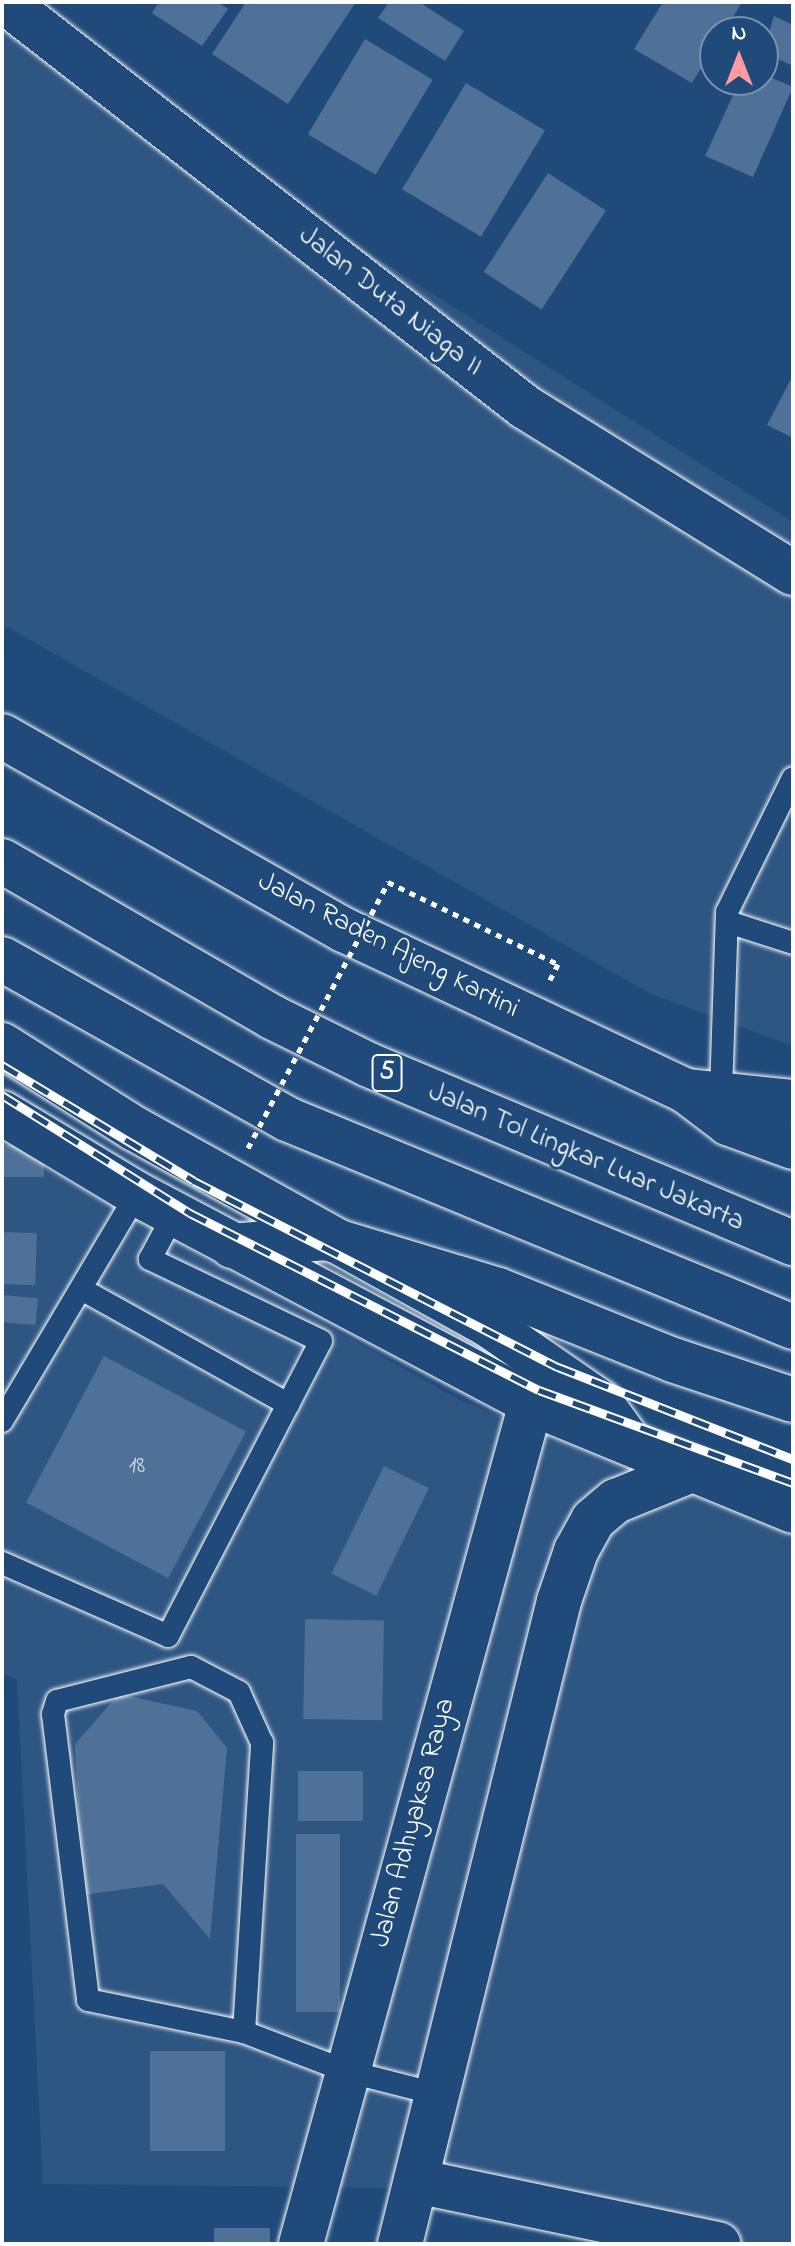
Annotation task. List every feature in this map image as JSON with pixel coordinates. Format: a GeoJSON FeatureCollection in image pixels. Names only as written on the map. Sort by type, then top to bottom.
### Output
{"type":"FeatureCollection","features":[{"type":"Feature","properties":{"kind":"main road","name":"Jalan Duta Niaga II"},"geometry":{"type":"LineString","coordinates":[[5,2],[525,407],[793,573]]}},
{"type":"Feature","properties":{"kind":"main road","name":"Jalan Raden Ajeng Kartini"},"geometry":{"type":"LineString","coordinates":[[2,736],[344,930],[703,1092],[793,1102]]}},
{"type":"Feature","properties":{"kind":"main road","name":"Jalan Tol Lingkar Luar Jakarta"},"geometry":{"type":"LineString","coordinates":[[2,861],[272,1017],[369,1065],[793,1243]]}},
{"type":"Feature","properties":{"kind":"main road"},"geometry":{"type":"LineString","coordinates":[[2,959],[287,1119],[793,1327]]}},
{"type":"Feature","properties":{"kind":"main road"},"geometry":{"type":"LineString","coordinates":[[2,1045],[326,1238],[487,1324],[601,1403],[633,1448]]}},
{"type":"Feature","properties":{"kind":"main road"},"geometry":{"type":"LineString","coordinates":[[703,1092],[728,1123],[793,1147]]}},
{"type":"Feature","properties":{"kind":"main road"},"geometry":{"type":"LineString","coordinates":[[2,1113],[145,1208],[232,1246],[531,1403],[633,1448],[793,1511]]}},
{"type":"Feature","properties":{"kind":"main road"},"geometry":{"type":"LineString","coordinates":[[232,1246],[326,1238],[498,1290],[673,1360],[793,1400]]}},
{"type":"Feature","properties":{"kind":"main road","name":"Jalan Adhyaksa Raya"},"geometry":{"type":"LineString","coordinates":[[301,2244],[531,1403]]}},
{"type":"Feature","properties":{"kind":"main road"},"geometry":{"type":"LineString","coordinates":[[400,2244],[440,2095],[559,1601],[576,1551],[593,1520],[616,1501],[689,1471]]}},
{"type":"Feature","properties":{"kind":"main road"},"geometry":{"type":"LineString","coordinates":[[416,2181],[718,2244]]}},
{"type":"Feature","properties":{"kind":"lane"},"geometry":{"type":"LineString","coordinates":[[703,1092],[731,901],[793,778]]}},
{"type":"Feature","properties":{"kind":"lane"},"geometry":{"type":"LineString","coordinates":[[728,922],[793,943]]}},
{"type":"Feature","properties":{"kind":"lane"},"geometry":{"type":"LineString","coordinates":[[2,1421],[83,1290],[145,1208]]}},
{"type":"Feature","properties":{"kind":"lane"},"geometry":{"type":"LineString","coordinates":[[2,1563],[168,1636],[321,1341],[150,1259],[145,1208]]}},
{"type":"Feature","properties":{"kind":"lane"},"geometry":{"type":"LineString","coordinates":[[83,1290],[288,1404]]}},
{"type":"Feature","properties":{"kind":"lane"},"geometry":{"type":"LineString","coordinates":[[244,2032],[262,1743],[239,1692],[191,1667],[57,1701],[53,1714],[88,2000],[244,2032],[346,2071],[440,2095]]}},
{"type":"Feature","properties":{"kind":"path"},"geometry":{"type":"LineString","coordinates":[[248,1148],[388,882],[558,964]]}},
{"type":"Feature","properties":{"kind":"shaded area"},"geometry":{"type":"Polygon","coordinates":[[[2,21],[793,522],[793,1046],[651,994],[2,624],[2,21]]]}},
{"type":"Feature","properties":{"kind":"shaded area"},"geometry":{"type":"Polygon","coordinates":[[[2,1145],[462,1401],[793,1533],[793,2244],[626,2244],[410,2188],[43,2184],[17,1680],[2,1672],[2,1145]]]}},
{"type":"Feature","properties":{"kind":"building"},"geometry":{"type":"Polygon","coordinates":[[[159,2],[218,2],[228,9],[202,46],[152,13],[159,2]]]}},
{"type":"Feature","properties":{"kind":"building"},"geometry":{"type":"Polygon","coordinates":[[[246,2],[356,2],[288,104],[212,54],[246,2]]]}},
{"type":"Feature","properties":{"kind":"building"},"geometry":{"type":"Polygon","coordinates":[[[389,2],[419,2],[464,31],[445,61],[378,18],[389,2]]]}},
{"type":"Feature","properties":{"kind":"building"},"geometry":{"type":"Polygon","coordinates":[[[663,2],[742,2],[734,16],[699,16],[699,72],[692,83],[634,49],[663,2]]]}},
{"type":"Feature","properties":{"kind":"building"},"geometry":{"type":"Polygon","coordinates":[[[779,18],[793,25],[793,66],[779,59],[779,18]]]}},
{"type":"Feature","properties":{"kind":"building"},"geometry":{"type":"Polygon","coordinates":[[[365,39],[433,80],[376,175],[308,134],[365,39]]]}},
{"type":"Feature","properties":{"kind":"building"},"geometry":{"type":"Polygon","coordinates":[[[779,81],[793,87],[753,177],[705,156],[733,96],[779,96],[779,81]]]}},
{"type":"Feature","properties":{"kind":"building"},"geometry":{"type":"Polygon","coordinates":[[[466,83],[545,130],[481,237],[402,189],[466,83]]]}},
{"type":"Feature","properties":{"kind":"building"},"geometry":{"type":"Polygon","coordinates":[[[548,173],[606,211],[542,310],[484,272],[548,173]]]}},
{"type":"Feature","properties":{"kind":"building"},"geometry":{"type":"Polygon","coordinates":[[[793,375],[793,438],[767,425],[793,375]]]}},
{"type":"Feature","properties":{"kind":"building"},"geometry":{"type":"Polygon","coordinates":[[[2,1145],[44,1145],[44,1177],[2,1177],[2,1145]]]}},
{"type":"Feature","properties":{"kind":"building"},"geometry":{"type":"Polygon","coordinates":[[[2,1232],[37,1233],[35,1285],[2,1284],[2,1232]]]}},
{"type":"Feature","properties":{"kind":"building"},"geometry":{"type":"Polygon","coordinates":[[[2,1295],[38,1298],[36,1325],[2,1322],[2,1295]]]}},
{"type":"Feature","properties":{"kind":"building"},"geometry":{"type":"Polygon","coordinates":[[[104,1356],[246,1432],[168,1578],[26,1503],[104,1356]]]}},
{"type":"Feature","properties":{"kind":"building"},"geometry":{"type":"Polygon","coordinates":[[[384,1466],[429,1488],[376,1596],[331,1574],[384,1466]]]}},
{"type":"Feature","properties":{"kind":"building"},"geometry":{"type":"Polygon","coordinates":[[[305,1619],[384,1620],[382,1720],[303,1719],[305,1619]]]}},
{"type":"Feature","properties":{"kind":"building"},"geometry":{"type":"Polygon","coordinates":[[[119,1694],[197,1711],[227,1748],[210,1939],[163,1884],[82,1895],[75,1744],[119,1694]]]}},
{"type":"Feature","properties":{"kind":"building"},"geometry":{"type":"Polygon","coordinates":[[[298,1771],[363,1771],[363,1821],[298,1821],[298,1771]]]}},
{"type":"Feature","properties":{"kind":"building"},"geometry":{"type":"Polygon","coordinates":[[[296,1834],[340,1834],[340,2012],[296,2012],[296,1834]]]}},
{"type":"Feature","properties":{"kind":"building"},"geometry":{"type":"Polygon","coordinates":[[[150,2051],[225,2051],[225,2151],[150,2151],[150,2051]]]}},
{"type":"Feature","properties":{"kind":"building"},"geometry":{"type":"Polygon","coordinates":[[[214,2228],[270,2228],[270,2244],[214,2244],[214,2228]]]}},
{"type":"Feature","properties":{"kind":"railway"},"geometry":{"type":"LineString","coordinates":[[2,1065],[194,1181],[558,1367],[793,1459]]}},
{"type":"Feature","properties":{"kind":"railway"},"geometry":{"type":"LineString","coordinates":[[2,1095],[190,1213],[539,1390],[793,1483]]}}]}
